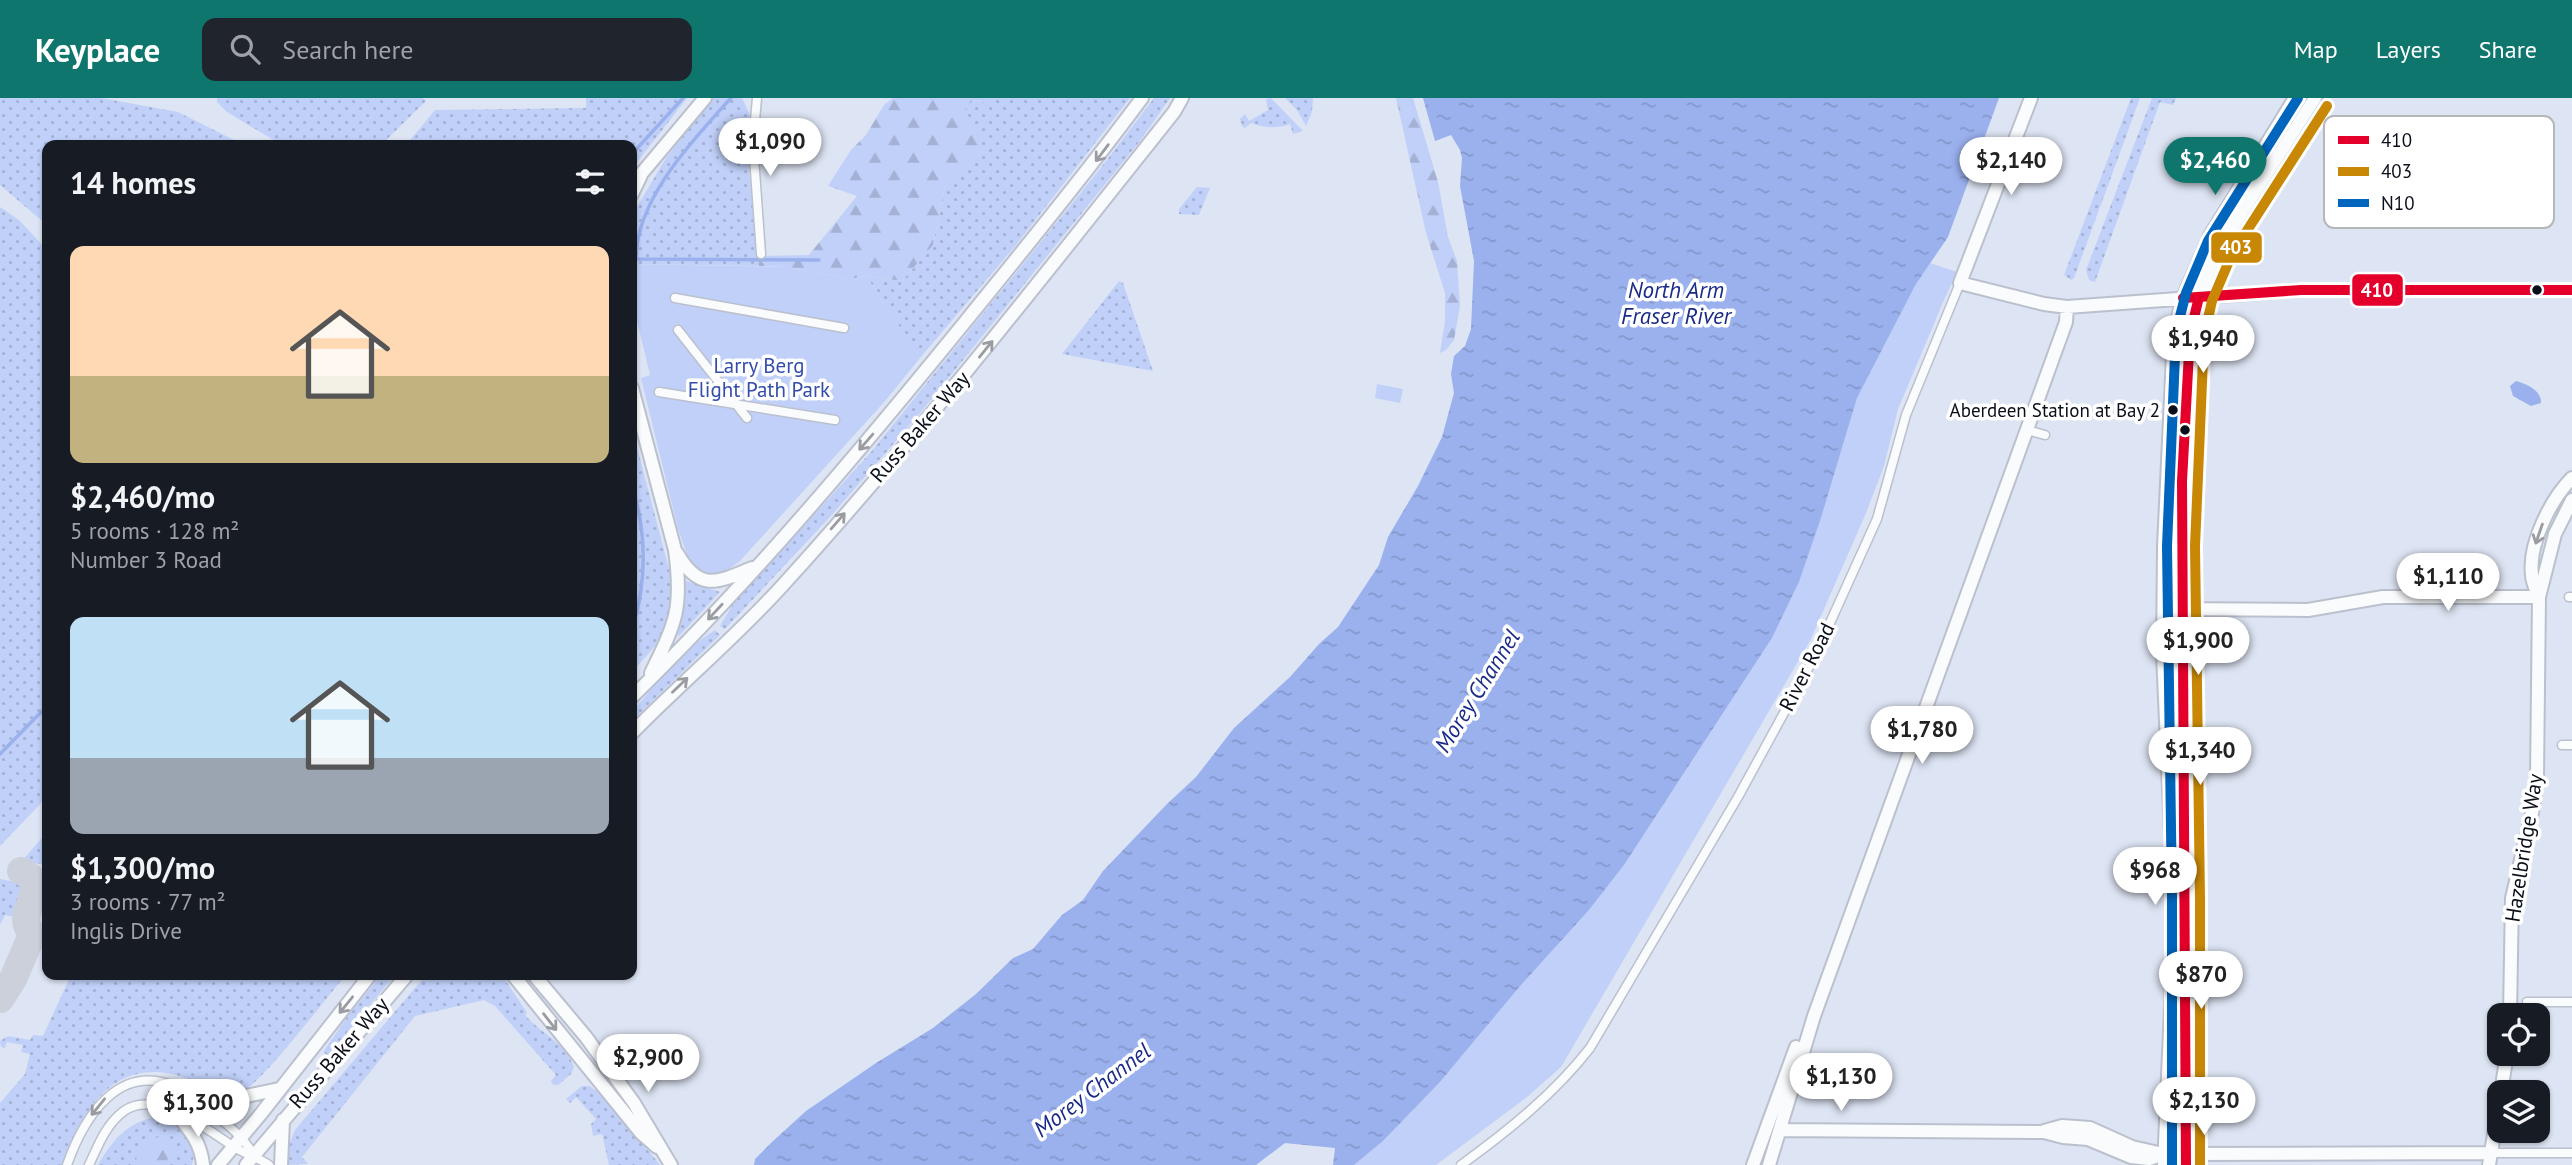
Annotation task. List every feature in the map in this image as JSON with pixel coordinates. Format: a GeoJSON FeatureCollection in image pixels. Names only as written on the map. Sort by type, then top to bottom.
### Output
{"type":"FeatureCollection","features":[{"type":"Feature","properties":{"kind":"main road"},"geometry":{"type":"LineString","coordinates":[[637,184],[642,173],[705,98]]}},
{"type":"Feature","properties":{"kind":"main road","name":"Russ Baker Way"},"geometry":{"type":"LineString","coordinates":[[637,692],[758,566],[910,390],[1097,160],[1142,98]]}},
{"type":"Feature","properties":{"kind":"main road","name":"Russ Baker Way"},"geometry":{"type":"LineString","coordinates":[[637,728],[782,586],[912,439],[1166,122],[1182,98]]}},
{"type":"Feature","properties":{"kind":"main road","name":"River Road"},"geometry":{"type":"LineString","coordinates":[[1960,283],[2031,98]]}},
{"type":"Feature","properties":{"kind":"main road"},"geometry":{"type":"LineString","coordinates":[[2164,1160],[2172,944],[2164,609],[2171,358],[2175,325],[2183,298],[2210,236],[2295,98]]}},
{"type":"Feature","properties":{"kind":"main road"},"geometry":{"type":"LineString","coordinates":[[2185,1159],[2186,898],[2182,481],[2190,334],[2199,297],[2220,247],[2315,98]]}},
{"type":"Feature","properties":{"kind":"main road"},"geometry":{"type":"LineString","coordinates":[[1960,283],[2044,304],[2067,307],[2301,289],[2572,290]]}},
{"type":"Feature","properties":{"kind":"main road"},"geometry":{"type":"LineString","coordinates":[[1769,1165],[1814,1016],[2066,322],[2067,307]]}},
{"type":"Feature","properties":{"kind":"main road"},"geometry":{"type":"LineString","coordinates":[[637,407],[679,574],[678,612],[674,626],[646,683]]}},
{"type":"Feature","properties":{"kind":"main road","name":"Hazelbridge Way"},"geometry":{"type":"LineString","coordinates":[[2539,597],[2532,576],[2534,550],[2547,513],[2572,478]]}},
{"type":"Feature","properties":{"kind":"main road","name":"Hazelbridge Way"},"geometry":{"type":"LineString","coordinates":[[2510,1003],[2512,898],[2532,813],[2537,777],[2539,597],[2555,534],[2572,500]]}},
{"type":"Feature","properties":{"kind":"main road"},"geometry":{"type":"LineString","coordinates":[[675,550],[693,575],[706,581],[717,582],[758,566]]}},
{"type":"Feature","properties":{"kind":"main road"},"geometry":{"type":"LineString","coordinates":[[2164,609],[2308,610],[2383,597],[2539,597]]}},
{"type":"Feature","properties":{"kind":"main road","name":"Russ Baker Way"},"geometry":{"type":"LineString","coordinates":[[218,1165],[366,980]]}},
{"type":"Feature","properties":{"kind":"main road","name":"Russ Baker Way"},"geometry":{"type":"LineString","coordinates":[[250,1160],[403,980]]}},
{"type":"Feature","properties":{"kind":"main road"},"geometry":{"type":"LineString","coordinates":[[517,980],[641,1133],[666,1158]]}},
{"type":"Feature","properties":{"kind":"main road"},"geometry":{"type":"LineString","coordinates":[[538,980],[586,1037],[634,1103],[666,1158]]}},
{"type":"Feature","properties":{"kind":"main road"},"geometry":{"type":"LineString","coordinates":[[1753,1165],[1799,1039],[1814,1016]]}},
{"type":"Feature","properties":{"kind":"main road"},"geometry":{"type":"LineString","coordinates":[[181,1088],[228,1100],[278,1089]]}},
{"type":"Feature","properties":{"kind":"main road"},"geometry":{"type":"LineString","coordinates":[[175,1112],[196,1139],[203,1165]]}},
{"type":"Feature","properties":{"kind":"main road"},"geometry":{"type":"LineString","coordinates":[[281,1165],[283,1119]]}},
{"type":"Feature","properties":{"kind":"main road"},"geometry":{"type":"LineString","coordinates":[[1760,1165],[1770,1138],[1781,1130],[2044,1132],[2088,1139],[2130,1157],[2164,1160],[2490,1159]]}},
{"type":"Feature","properties":{"kind":"street"},"geometry":{"type":"LineString","coordinates":[[754,99],[753,143],[761,254]]}},
{"type":"Feature","properties":{"kind":"street","name":"River Road"},"geometry":{"type":"LineString","coordinates":[[1461,1165],[1515,1123],[1567,1076],[1590,1048],[1738,797],[1815,656],[1877,519],[1906,415],[1960,283]]}},
{"type":"Feature","properties":{"kind":"street"},"geometry":{"type":"LineString","coordinates":[[675,298],[844,328]]}},
{"type":"Feature","properties":{"kind":"street"},"geometry":{"type":"LineString","coordinates":[[678,330],[747,418]]}},
{"type":"Feature","properties":{"kind":"street"},"geometry":{"type":"LineString","coordinates":[[659,392],[835,420]]}},
{"type":"Feature","properties":{"kind":"street"},"geometry":{"type":"LineString","coordinates":[[2027,429],[2045,435]]}},
{"type":"Feature","properties":{"kind":"street"},"geometry":{"type":"LineString","coordinates":[[2562,745],[2572,745]]}},
{"type":"Feature","properties":{"kind":"street"},"geometry":{"type":"LineString","coordinates":[[2527,1002],[2572,1002]]}},
{"type":"Feature","properties":{"kind":"street"},"geometry":{"type":"LineString","coordinates":[[67,1165],[89,1119],[112,1092],[128,1084],[146,1081],[181,1088],[242,1137],[250,1160]]}},
{"type":"Feature","properties":{"kind":"street"},"geometry":{"type":"LineString","coordinates":[[89,1165],[108,1127],[124,1111],[147,1104],[175,1112],[213,1131],[250,1160],[269,1165]]}},
{"type":"Feature","properties":{"kind":"street"},"geometry":{"type":"LineString","coordinates":[[2490,1159],[2572,1153]]}},
{"type":"Feature","properties":{"kind":"green space"},"geometry":{"type":"Polygon","coordinates":[[[0,98],[101,98],[178,112],[234,140],[42,140],[42,221],[0,185],[0,98]]]}},
{"type":"Feature","properties":{"kind":"green space"},"geometry":{"type":"Polygon","coordinates":[[[217,98],[423,98],[426,101],[386,140],[274,140],[227,112],[217,102],[217,98]]]}},
{"type":"Feature","properties":{"kind":"green space"},"geometry":{"type":"Polygon","coordinates":[[[586,98],[687,98],[637,163],[637,140],[410,140],[435,110],[586,108],[586,98]]]}},
{"type":"Feature","properties":{"kind":"green space"},"geometry":{"type":"Polygon","coordinates":[[[713,98],[742,98],[750,115],[749,171],[759,266],[637,264],[637,208],[666,158],[713,98]]]}},
{"type":"Feature","properties":{"kind":"green space"},"geometry":{"type":"Polygon","coordinates":[[[893,98],[998,98],[988,103],[974,100],[966,106],[967,115],[974,122],[982,151],[970,169],[945,186],[933,245],[902,281],[866,276],[850,279],[786,267],[759,266],[758,256],[809,255],[857,196],[828,186],[851,150],[866,135],[884,105],[893,98]]]}},
{"type":"Feature","properties":{"kind":"green space"},"geometry":{"type":"Polygon","coordinates":[[[998,98],[1130,98],[1016,245],[920,358],[866,276],[902,281],[933,245],[945,186],[970,169],[965,106],[974,100],[987,103],[998,98]]]}},
{"type":"Feature","properties":{"kind":"green space"},"geometry":{"type":"Polygon","coordinates":[[[1154,98],[1170,98],[1140,141],[921,412],[830,517],[725,629],[720,626],[733,604],[871,452],[1100,169],[1154,98]]]}},
{"type":"Feature","properties":{"kind":"green space"},"geometry":{"type":"Polygon","coordinates":[[[1271,98],[1303,131],[1293,134],[1290,124],[1270,127],[1251,123],[1245,128],[1242,126],[1240,119],[1245,114],[1249,121],[1268,110],[1266,99],[1271,98]]]}},
{"type":"Feature","properties":{"kind":"green space"},"geometry":{"type":"Polygon","coordinates":[[[1285,98],[1313,98],[1312,112],[1306,126],[1297,110],[1285,98]]]}},
{"type":"Feature","properties":{"kind":"green space"},"geometry":{"type":"Polygon","coordinates":[[[1396,98],[1413,98],[1438,182],[1448,237],[1457,261],[1460,306],[1454,340],[1440,353],[1445,321],[1445,293],[1426,233],[1396,98]]]}},
{"type":"Feature","properties":{"kind":"green space"},"geometry":{"type":"Polygon","coordinates":[[[2131,98],[2140,98],[2071,280],[2064,275],[2131,98]]]}},
{"type":"Feature","properties":{"kind":"green space"},"geometry":{"type":"Polygon","coordinates":[[[2152,98],[2176,98],[2173,105],[2160,102],[2095,282],[2089,280],[2086,270],[2152,98]]]}},
{"type":"Feature","properties":{"kind":"green space"},"geometry":{"type":"Polygon","coordinates":[[[1197,187],[1210,188],[1199,215],[1179,214],[1179,209],[1197,187]]]}},
{"type":"Feature","properties":{"kind":"green space"},"geometry":{"type":"Polygon","coordinates":[[[0,207],[19,220],[42,245],[42,802],[0,846],[0,207]]]}},
{"type":"Feature","properties":{"kind":"green space"},"geometry":{"type":"Polygon","coordinates":[[[1930,263],[1957,272],[1898,409],[1884,466],[1866,513],[1810,641],[1561,1067],[1527,1097],[1436,1165],[1354,1165],[1383,1141],[1440,1082],[1521,985],[1589,910],[1624,865],[1772,638],[1799,582],[1857,398],[1916,284],[1930,263]]]}},
{"type":"Feature","properties":{"kind":"green space","name":"Larry Berg Flight Path Park"},"geometry":{"type":"Polygon","coordinates":[[[637,264],[786,267],[850,279],[866,276],[920,358],[886,400],[740,561],[729,569],[712,575],[698,571],[690,563],[678,529],[641,378],[650,375],[637,321],[637,264]]]}},
{"type":"Feature","properties":{"kind":"green space"},"geometry":{"type":"Polygon","coordinates":[[[1119,281],[1123,283],[1153,371],[1062,354],[1119,281]]]}},
{"type":"Feature","properties":{"kind":"green space"},"geometry":{"type":"Polygon","coordinates":[[[1377,384],[1403,389],[1400,403],[1375,398],[1377,384]]]}},
{"type":"Feature","properties":{"kind":"green space"},"geometry":{"type":"Polygon","coordinates":[[[637,447],[670,573],[673,602],[668,624],[656,645],[637,666],[637,447]]]}},
{"type":"Feature","properties":{"kind":"green space"},"geometry":{"type":"Polygon","coordinates":[[[686,581],[720,592],[677,636],[682,619],[686,581]]]}},
{"type":"Feature","properties":{"kind":"green space"},"geometry":{"type":"Polygon","coordinates":[[[715,630],[720,635],[637,716],[637,707],[651,690],[670,668],[715,630]]]}},
{"type":"Feature","properties":{"kind":"green space"},"geometry":{"type":"Polygon","coordinates":[[[42,838],[42,864],[22,861],[42,838]]]}},
{"type":"Feature","properties":{"kind":"green space"},"geometry":{"type":"Polygon","coordinates":[[[0,879],[21,883],[24,891],[22,914],[17,917],[5,915],[0,925],[0,879]]]}},
{"type":"Feature","properties":{"kind":"green space"},"geometry":{"type":"Polygon","coordinates":[[[69,980],[342,980],[279,1057],[242,1091],[223,1091],[176,1075],[148,1072],[136,1074],[112,1086],[91,1107],[79,1127],[63,1165],[0,1165],[0,1103],[25,1074],[30,1054],[21,1052],[23,1045],[7,1042],[5,1048],[1,1047],[0,1041],[8,1036],[30,1040],[33,1035],[43,1036],[69,980]]]}},
{"type":"Feature","properties":{"kind":"green space"},"geometry":{"type":"Polygon","coordinates":[[[377,980],[391,980],[328,1055],[323,1052],[377,980]]]}},
{"type":"Feature","properties":{"kind":"green space"},"geometry":{"type":"Polygon","coordinates":[[[422,980],[505,980],[527,1013],[525,1015],[565,1051],[574,1067],[571,1074],[558,1085],[553,1085],[551,1081],[556,1075],[495,1006],[484,1000],[415,1016],[302,1157],[308,1164],[286,1165],[285,1155],[295,1130],[422,980]]]}},
{"type":"Feature","properties":{"kind":"green space"},"geometry":{"type":"Polygon","coordinates":[[[582,1086],[589,1086],[602,1094],[660,1165],[609,1165],[602,1134],[593,1136],[591,1124],[596,1119],[576,1097],[570,1103],[566,1099],[582,1086]]]}},
{"type":"Feature","properties":{"kind":"green space"},"geometry":{"type":"Polygon","coordinates":[[[156,1117],[175,1125],[188,1139],[195,1151],[192,1165],[98,1165],[121,1134],[137,1123],[156,1117]]]}},
{"type":"Feature","properties":{"kind":"green space"},"geometry":{"type":"Polygon","coordinates":[[[161,1135],[171,1140],[175,1150],[163,1165],[136,1165],[140,1151],[161,1135]]]}},
{"type":"Feature","properties":{"kind":"water","name":"North Arm Fraser River"},"geometry":{"type":"Polygon","coordinates":[[[1423,98],[1999,98],[1948,237],[1916,284],[1857,398],[1799,582],[1772,638],[1624,865],[1589,910],[1521,985],[1440,1082],[1383,1141],[1354,1165],[754,1165],[755,1159],[806,1111],[933,1028],[976,994],[1013,958],[1033,949],[1062,915],[1083,900],[1103,871],[1196,777],[1234,728],[1290,677],[1338,627],[1379,565],[1388,537],[1418,486],[1442,437],[1454,393],[1451,374],[1454,356],[1465,346],[1471,329],[1474,261],[1460,186],[1462,158],[1451,135],[1435,141],[1423,98]]]}},
{"type":"Feature","properties":{"kind":"water"},"geometry":{"type":"Polygon","coordinates":[[[2516,381],[2536,392],[2541,403],[2531,406],[2513,396],[2510,386],[2516,381]]]}},
{"type":"Feature","properties":{"kind":"pier"},"geometry":{"type":"Polygon","coordinates":[[[1285,1143],[1335,1148],[1333,1165],[1256,1165],[1285,1143]]]}},
{"type":"Feature","properties":{"kind":"waterway"},"geometry":{"type":"LineString","coordinates":[[637,149],[683,98]]}},
{"type":"Feature","properties":{"kind":"waterway"},"geometry":{"type":"LineString","coordinates":[[637,252],[646,214],[656,193],[684,152],[731,98]]}},
{"type":"Feature","properties":{"kind":"waterway"},"geometry":{"type":"LineString","coordinates":[[637,259],[819,260]]}},
{"type":"Feature","properties":{"kind":"waterway"},"geometry":{"type":"LineString","coordinates":[[637,504],[643,540],[643,576],[637,612]]}},
{"type":"Feature","properties":{"kind":"waterway"},"geometry":{"type":"LineString","coordinates":[[0,754],[42,711]]}},
{"type":"Feature","properties":{"kind":"taxiway"},"geometry":{"type":"LineString","coordinates":[[0,999],[13,979],[32,935],[26,918],[33,896],[33,882],[21,871]]}},
{"type":"Feature","properties":{"kind":"transit line","name":"N10"},"geometry":{"type":"LineString","coordinates":[[2172,1165],[2172,898],[2167,546],[2176,332],[2186,293],[2208,241],[2298,98]]}},
{"type":"Feature","properties":{"kind":"transit line","name":"403"},"geometry":{"type":"LineString","coordinates":[[2200,1165],[2200,898],[2195,546],[2204,336],[2212,301],[2232,254],[2327,106]]}},
{"type":"Feature","properties":{"kind":"transit line","name":"410"},"geometry":{"type":"LineString","coordinates":[[2183,298],[2301,290],[2572,290]]}},
{"type":"Feature","properties":{"kind":"transit line","name":"410"},"geometry":{"type":"LineString","coordinates":[[2186,1165],[2182,481],[2190,334],[2199,297]]}},
{"type":"Feature","properties":{"kind":"place","name":"Aberdeen Station at Bay 2"},"geometry":{"type":"Point","coordinates":[2173,410]}},
{"type":"Feature","properties":{"kind":"water label","name":"Morey Channel"},"geometry":{"type":"Point","coordinates":[1477,691]}},
{"type":"Feature","properties":{"kind":"water label","name":"Morey Channel"},"geometry":{"type":"Point","coordinates":[1092,1090]}}]}
